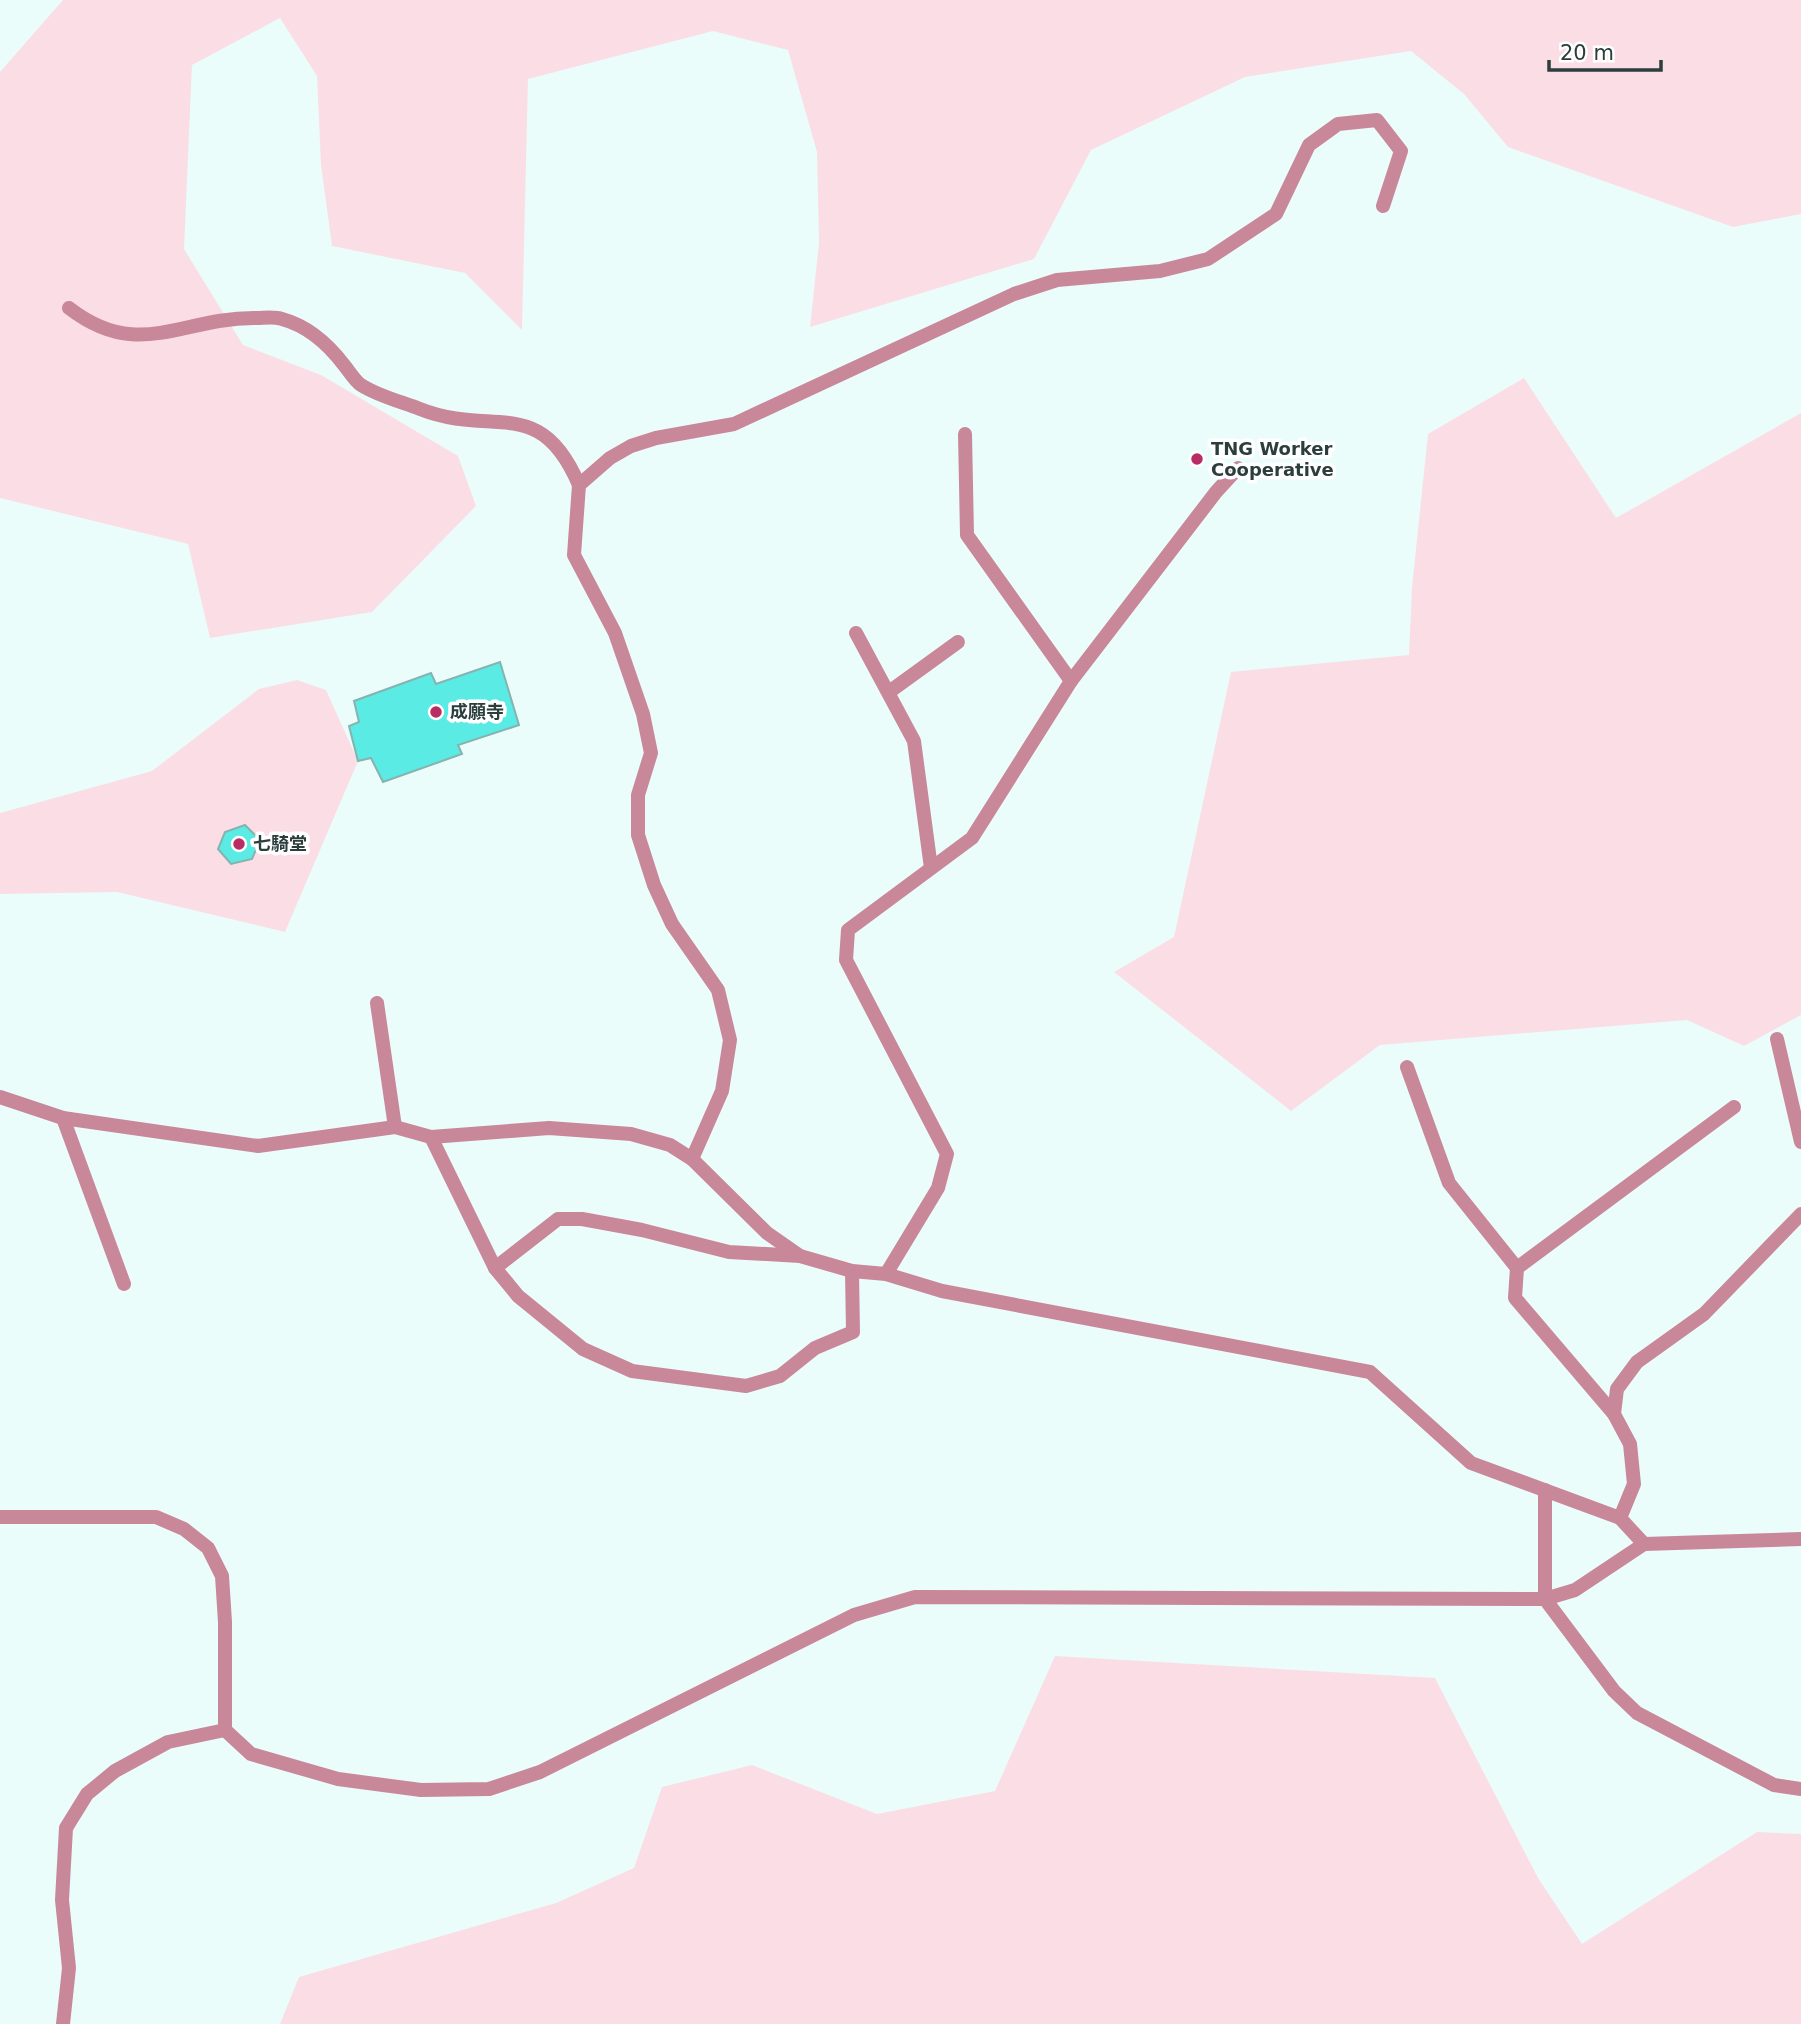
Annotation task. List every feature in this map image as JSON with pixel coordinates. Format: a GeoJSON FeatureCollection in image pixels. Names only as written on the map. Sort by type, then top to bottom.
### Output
{"type":"FeatureCollection","features":[{"type":"Feature","properties":{"kind":"street"},"geometry":{"type":"LineString","coordinates":[[579,485],[610,458],[631,446],[656,438],[734,424],[1014,293],[1058,280],[1160,271],[1208,259],[1276,214],[1309,145],[1338,124],[1377,120],[1401,151],[1383,206]]}},
{"type":"Feature","properties":{"kind":"street"},"geometry":{"type":"LineString","coordinates":[[69,308],[91,325],[141,337],[239,317],[280,318],[309,330],[332,350],[360,385],[438,416],[531,426],[551,438],[568,459],[579,485],[574,555],[615,633],[643,714],[651,753],[638,795],[638,835],[654,885],[673,924],[718,990],[730,1040],[722,1091],[692,1159]]}},
{"type":"Feature","properties":{"kind":"street"},"geometry":{"type":"LineString","coordinates":[[965,434],[967,535],[1071,681]]}},
{"type":"Feature","properties":{"kind":"street"},"geometry":{"type":"LineString","coordinates":[[886,1274],[938,1188],[947,1154],[846,961],[848,930],[972,838],[1071,681],[1216,492],[1238,468]]}},
{"type":"Feature","properties":{"kind":"street"},"geometry":{"type":"LineString","coordinates":[[856,633],[914,741],[931,868]]}},
{"type":"Feature","properties":{"kind":"street"},"geometry":{"type":"LineString","coordinates":[[890,692],[958,642]]}},
{"type":"Feature","properties":{"kind":"street"},"geometry":{"type":"LineString","coordinates":[[377,1003],[395,1127]]}},
{"type":"Feature","properties":{"kind":"street"},"geometry":{"type":"LineString","coordinates":[[1777,1038],[1801,1142]]}},
{"type":"Feature","properties":{"kind":"street"},"geometry":{"type":"LineString","coordinates":[[1407,1068],[1449,1183],[1517,1268],[1515,1298],[1614,1415],[1630,1444],[1634,1484],[1620,1518]]}},
{"type":"Feature","properties":{"kind":"street"},"geometry":{"type":"LineString","coordinates":[[0,1097],[63,1118],[258,1146],[395,1127],[432,1137],[550,1128],[631,1134],[670,1145],[692,1159],[767,1233],[800,1256]]}},
{"type":"Feature","properties":{"kind":"street"},"geometry":{"type":"LineString","coordinates":[[1517,1268],[1734,1107]]}},
{"type":"Feature","properties":{"kind":"street"},"geometry":{"type":"LineString","coordinates":[[63,1118],[124,1284]]}},
{"type":"Feature","properties":{"kind":"street"},"geometry":{"type":"LineString","coordinates":[[432,1137],[495,1268],[518,1296],[583,1349],[632,1371],[746,1386],[780,1376],[815,1348],[853,1332],[852,1271]]}},
{"type":"Feature","properties":{"kind":"street"},"geometry":{"type":"LineString","coordinates":[[1614,1415],[1617,1389],[1637,1362],[1704,1314],[1801,1214]]}},
{"type":"Feature","properties":{"kind":"street"},"geometry":{"type":"LineString","coordinates":[[495,1268],[558,1219],[582,1219],[642,1230],[729,1252],[800,1256],[852,1271],[886,1274],[942,1291],[1370,1372],[1471,1463],[1620,1518],[1644,1544]]}},
{"type":"Feature","properties":{"kind":"street"},"geometry":{"type":"LineString","coordinates":[[1545,1490],[1545,1599],[1614,1691],[1637,1713],[1774,1785],[1801,1789]]}},
{"type":"Feature","properties":{"kind":"street"},"geometry":{"type":"LineString","coordinates":[[0,1517],[156,1517],[184,1529],[208,1548],[222,1576],[225,1622],[225,1730],[251,1754],[338,1779],[421,1790],[489,1789],[540,1773],[854,1615],[915,1597],[1545,1599],[1575,1590],[1644,1544],[1801,1539]]}},
{"type":"Feature","properties":{"kind":"street"},"geometry":{"type":"LineString","coordinates":[[63,2024],[69,1968],[62,1900],[66,1828],[87,1794],[114,1771],[169,1742],[225,1730]]}},
{"type":"Feature","properties":{"kind":"shaded area"},"geometry":{"type":"Polygon","coordinates":[[[63,0],[1801,0],[1801,214],[1733,227],[1508,147],[1464,94],[1411,51],[1245,77],[1091,150],[1034,259],[810,327],[819,243],[817,152],[788,50],[713,31],[528,79],[522,330],[465,273],[332,246],[321,165],[317,76],[280,18],[192,65],[184,249],[243,345],[321,375],[458,456],[476,506],[372,612],[210,638],[188,544],[0,498],[0,72],[63,0]]]}},
{"type":"Feature","properties":{"kind":"shaded area"},"geometry":{"type":"Polygon","coordinates":[[[1524,378],[1616,518],[1801,413],[1801,1015],[1744,1046],[1687,1020],[1380,1045],[1291,1111],[1114,972],[1174,937],[1231,672],[1409,655],[1412,587],[1428,434],[1524,378]]]}},
{"type":"Feature","properties":{"kind":"shaded area"},"geometry":{"type":"Polygon","coordinates":[[[297,680],[326,690],[358,761],[285,932],[117,892],[0,894],[0,813],[152,771],[259,689],[297,680]]]}},
{"type":"Feature","properties":{"kind":"shaded area"},"geometry":{"type":"Polygon","coordinates":[[[1055,1656],[1435,1678],[1538,1878],[1582,1944],[1757,1832],[1801,1834],[1801,2024],[280,2024],[299,1977],[556,1903],[634,1868],[662,1787],[752,1765],[877,1814],[995,1791],[1055,1656]]]}},
{"type":"Feature","properties":{"kind":"building","name":"成願寺"},"geometry":{"type":"Polygon","coordinates":[[[500,662],[519,725],[458,745],[462,754],[383,782],[371,758],[358,761],[349,726],[359,722],[354,701],[431,673],[436,684],[500,662]]]}},
{"type":"Feature","properties":{"kind":"building","name":"七騎堂"},"geometry":{"type":"Polygon","coordinates":[[[245,825],[260,840],[252,859],[231,864],[218,849],[225,832],[245,825]]]}},
{"type":"Feature","properties":{"kind":"place","name":"TNG Worker Cooperative"},"geometry":{"type":"Point","coordinates":[1197,459]}},
{"type":"Feature","properties":{"kind":"place","name":"成願寺"},"geometry":{"type":"Point","coordinates":[436,712]}},
{"type":"Feature","properties":{"kind":"place","name":"七騎堂"},"geometry":{"type":"Point","coordinates":[239,844]}}]}
